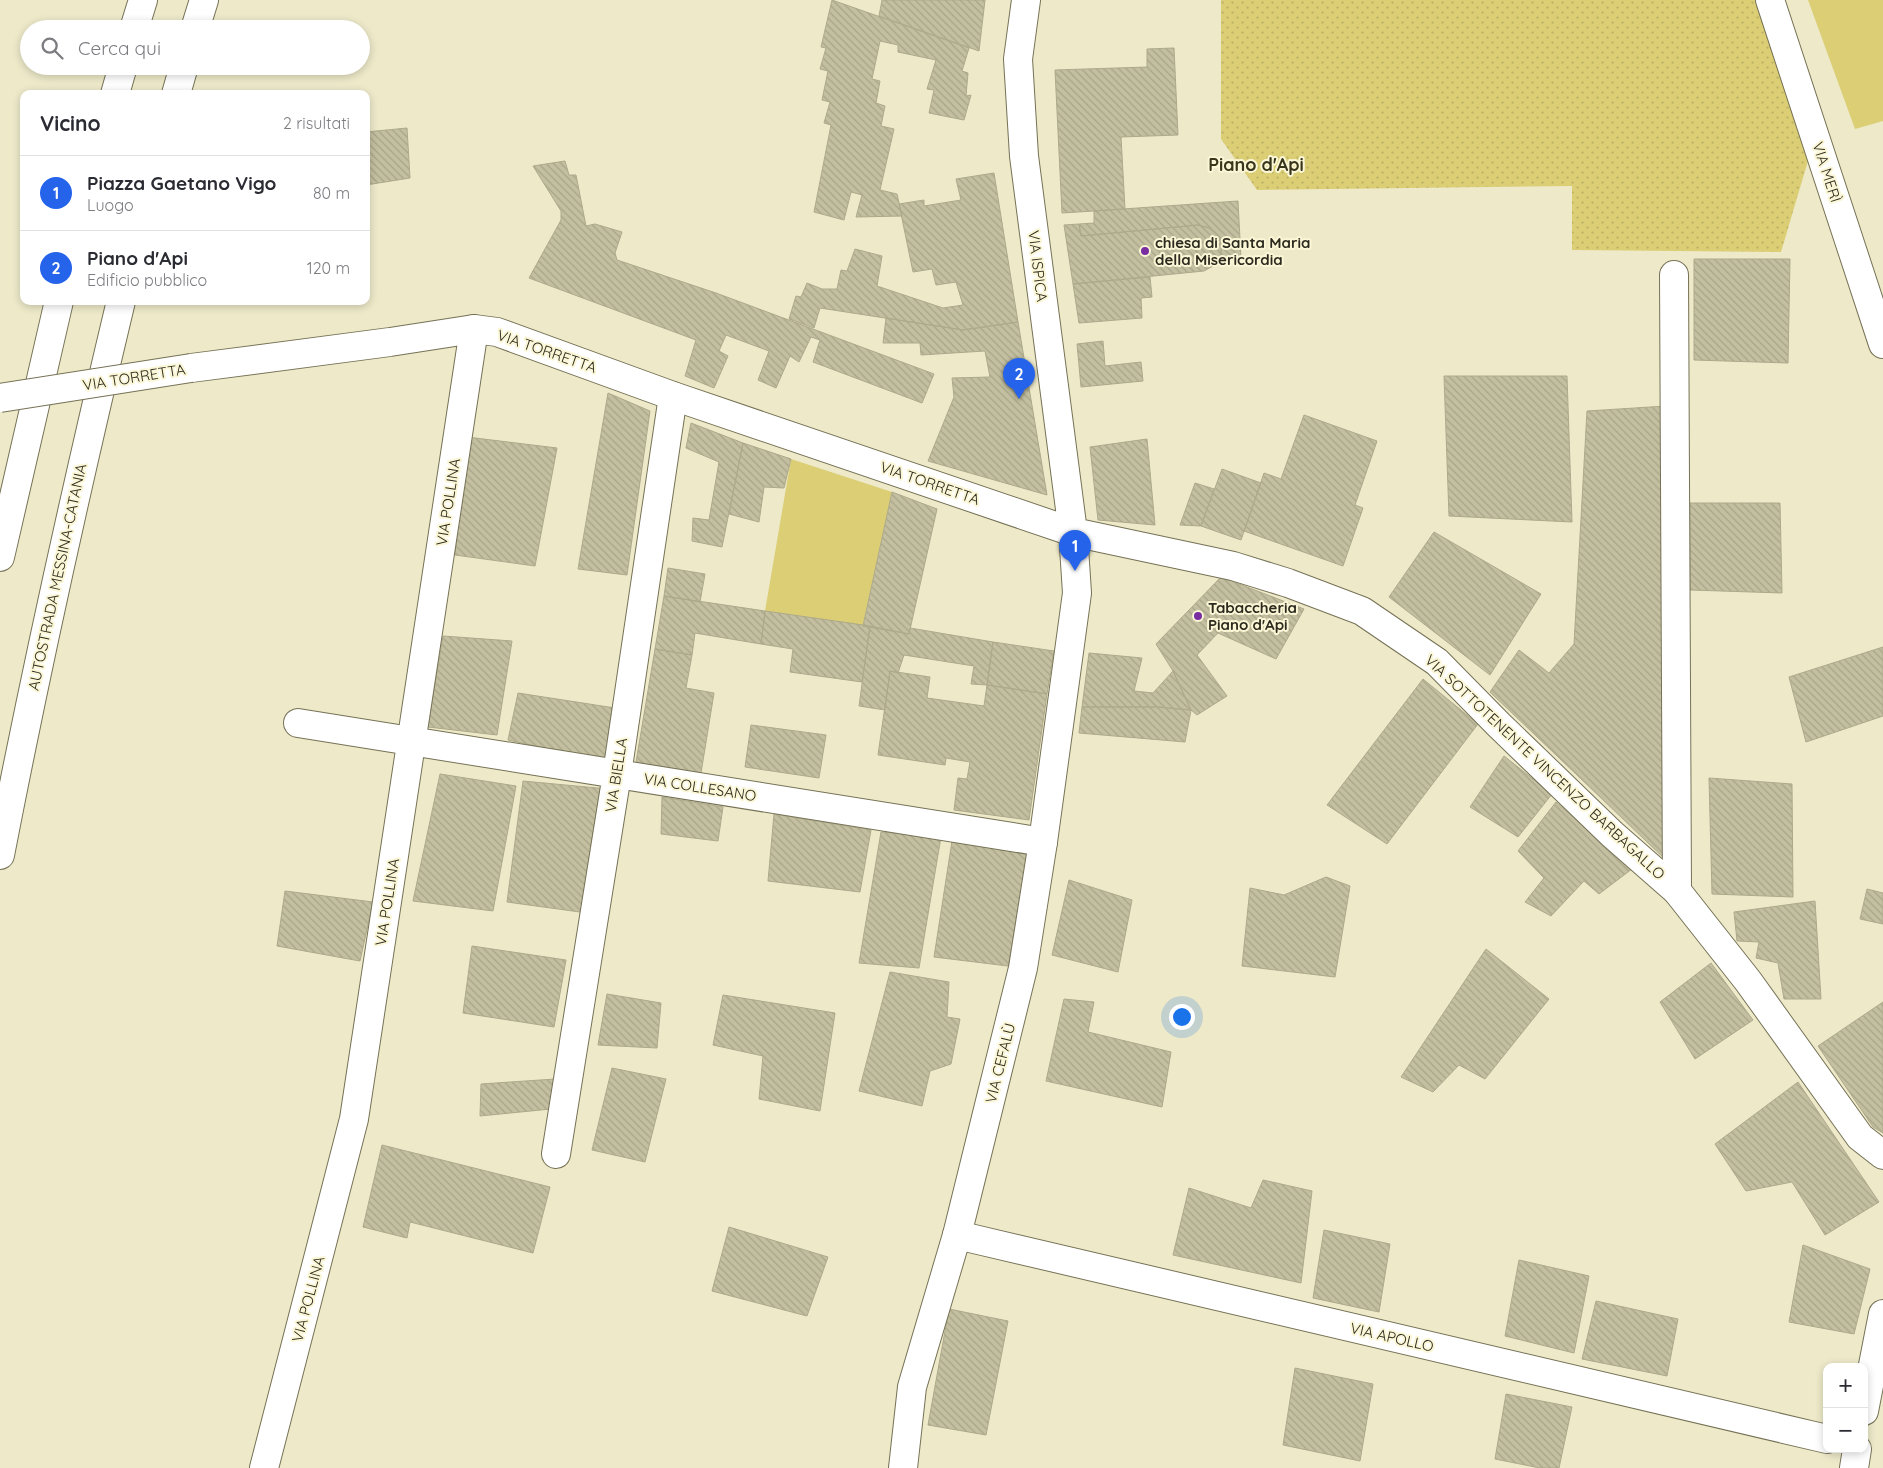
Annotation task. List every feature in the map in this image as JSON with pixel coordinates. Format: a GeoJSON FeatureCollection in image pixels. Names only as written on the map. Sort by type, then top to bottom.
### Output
{"type":"FeatureCollection","features":[{"type":"Feature","properties":{"kind":"main road"},"geometry":{"type":"LineString","coordinates":[[137,20],[143,0]]}},
{"type":"Feature","properties":{"kind":"main road"},"geometry":{"type":"LineString","coordinates":[[198,20],[204,0]]}},
{"type":"Feature","properties":{"kind":"main road","name":"VIA ISPICA"},"geometry":{"type":"LineString","coordinates":[[1026,0],[1018,59],[1024,156],[1073,532],[1077,593],[1071,652]]}},
{"type":"Feature","properties":{"kind":"main road","name":"VIA MERÌ"},"geometry":{"type":"LineString","coordinates":[[1770,0],[1883,344]]}},
{"type":"Feature","properties":{"kind":"main road"},"geometry":{"type":"LineString","coordinates":[[116,90],[120,75]]}},
{"type":"Feature","properties":{"kind":"main road"},"geometry":{"type":"LineString","coordinates":[[177,90],[181,75]]}},
{"type":"Feature","properties":{"kind":"main road","name":"VIA SOTTOTENENTE VINCENZO BARBAGALLO"},"geometry":{"type":"LineString","coordinates":[[1674,276],[1677,891]]}},
{"type":"Feature","properties":{"kind":"main road"},"geometry":{"type":"LineString","coordinates":[[0,557],[58,305]]}},
{"type":"Feature","properties":{"kind":"main road","name":"AUTOSTRADA MESSINA-CATANIA"},"geometry":{"type":"LineString","coordinates":[[0,855],[45,628],[120,305]]}},
{"type":"Feature","properties":{"kind":"main road","name":"VIA TORRETTA"},"geometry":{"type":"LineString","coordinates":[[0,398],[191,368],[474,329],[497,332],[673,396],[1073,532]]}},
{"type":"Feature","properties":{"kind":"main road","name":"VIA POLLINA"},"geometry":{"type":"LineString","coordinates":[[264,1468],[354,1118],[474,329]]}},
{"type":"Feature","properties":{"kind":"main road","name":"VIA BIELLA"},"geometry":{"type":"LineString","coordinates":[[556,1154],[617,774],[673,396]]}},
{"type":"Feature","properties":{"kind":"main road","name":"VIA SOTTOTENENTE VINCENZO BARBAGALLO"},"geometry":{"type":"LineString","coordinates":[[1073,532],[1233,566],[1288,583],[1362,612],[1437,662],[1612,834],[1677,891],[1748,981],[1860,1137],[1883,1155]]}},
{"type":"Feature","properties":{"kind":"main road","name":"VIA CEFALÙ"},"geometry":{"type":"LineString","coordinates":[[903,1468],[912,1387],[957,1235],[1023,968],[1071,652]]}},
{"type":"Feature","properties":{"kind":"main road","name":"VIA COLLESANO"},"geometry":{"type":"LineString","coordinates":[[298,723],[1043,842]]}},
{"type":"Feature","properties":{"kind":"main road","name":"VIA APOLLO"},"geometry":{"type":"LineString","coordinates":[[957,1235],[1823,1438]]}},
{"type":"Feature","properties":{"kind":"main road"},"geometry":{"type":"LineString","coordinates":[[1865,1408],[1883,1314]]}},
{"type":"Feature","properties":{"kind":"main road"},"geometry":{"type":"LineString","coordinates":[[1854,1468],[1856,1453]]}},
{"type":"Feature","properties":{"kind":"shaded area"},"geometry":{"type":"Polygon","coordinates":[[[1221,0],[1759,0],[1810,154],[1781,252],[1572,250],[1572,186],[1257,190],[1221,139],[1221,0]]]}},
{"type":"Feature","properties":{"kind":"shaded area"},"geometry":{"type":"Polygon","coordinates":[[[1808,0],[1883,0],[1883,121],[1855,129],[1808,0]]]}},
{"type":"Feature","properties":{"kind":"shaded area"},"geometry":{"type":"Polygon","coordinates":[[[791,459],[892,492],[863,626],[765,611],[791,459]]]}},
{"type":"Feature","properties":{"kind":"building"},"geometry":{"type":"Polygon","coordinates":[[[832,0],[969,48],[962,71],[968,73],[966,96],[971,95],[964,120],[929,113],[934,90],[927,89],[936,60],[898,52],[898,45],[880,41],[872,79],[880,81],[876,103],[885,106],[881,126],[894,129],[880,190],[897,194],[902,216],[856,217],[862,195],[851,192],[844,220],[814,212],[831,125],[824,123],[830,102],[822,100],[828,71],[820,69],[826,48],[821,47],[832,0]]]}},
{"type":"Feature","properties":{"kind":"building"},"geometry":{"type":"Polygon","coordinates":[[[882,0],[985,0],[979,51],[879,16],[882,0]]]}},
{"type":"Feature","properties":{"kind":"building"},"geometry":{"type":"Polygon","coordinates":[[[1174,48],[1178,135],[1121,137],[1125,209],[1062,213],[1055,70],[1147,67],[1147,49],[1174,48]]]}},
{"type":"Feature","properties":{"kind":"building"},"geometry":{"type":"Polygon","coordinates":[[[407,128],[410,178],[370,184],[370,132],[407,128]]]}},
{"type":"Feature","properties":{"kind":"building"},"geometry":{"type":"Polygon","coordinates":[[[565,161],[569,175],[576,175],[586,226],[595,224],[622,232],[615,253],[617,260],[716,293],[934,374],[922,403],[813,362],[820,340],[811,337],[799,362],[790,356],[776,388],[758,380],[769,351],[726,335],[719,351],[728,356],[714,388],[685,376],[696,340],[529,278],[561,220],[561,211],[533,166],[565,161]]]}},
{"type":"Feature","properties":{"kind":"building"},"geometry":{"type":"Polygon","coordinates":[[[994,173],[1018,322],[963,330],[820,308],[814,328],[789,319],[796,296],[801,297],[807,283],[822,289],[837,289],[841,270],[847,271],[855,249],[882,256],[877,286],[943,308],[963,305],[956,282],[936,285],[932,269],[913,272],[899,204],[924,200],[924,206],[961,200],[956,179],[994,173]]]}},
{"type":"Feature","properties":{"kind":"building"},"geometry":{"type":"Polygon","coordinates":[[[1238,201],[1241,258],[1220,257],[1222,246],[1218,235],[1209,228],[1198,225],[1081,236],[1079,224],[1094,223],[1094,211],[1238,201]]]}},
{"type":"Feature","properties":{"kind":"building","name":"chiesa di Santa Maria della Misericordia"},"geometry":{"type":"Polygon","coordinates":[[[1079,224],[1081,236],[1198,225],[1209,228],[1218,235],[1222,246],[1220,257],[1213,266],[1204,271],[1073,284],[1064,225],[1079,224]]]}},
{"type":"Feature","properties":{"kind":"building"},"geometry":{"type":"Polygon","coordinates":[[[1694,259],[1790,259],[1788,363],[1694,360],[1694,259]]]}},
{"type":"Feature","properties":{"kind":"building"},"geometry":{"type":"Polygon","coordinates":[[[1150,277],[1152,297],[1141,298],[1142,318],[1079,323],[1073,284],[1150,277]]]}},
{"type":"Feature","properties":{"kind":"building"},"geometry":{"type":"Polygon","coordinates":[[[886,318],[963,330],[1018,322],[1047,495],[928,461],[954,397],[952,378],[990,377],[985,351],[921,355],[920,343],[883,343],[886,318]]]}},
{"type":"Feature","properties":{"kind":"building"},"geometry":{"type":"Polygon","coordinates":[[[1103,341],[1105,366],[1141,362],[1143,381],[1081,387],[1077,344],[1103,341]]]}},
{"type":"Feature","properties":{"kind":"building"},"geometry":{"type":"Polygon","coordinates":[[[1444,376],[1567,376],[1572,522],[1449,516],[1444,376]]]}},
{"type":"Feature","properties":{"kind":"building"},"geometry":{"type":"Polygon","coordinates":[[[608,393],[650,411],[627,575],[578,569],[608,393]]]}},
{"type":"Feature","properties":{"kind":"building"},"geometry":{"type":"Polygon","coordinates":[[[1666,406],[1667,861],[1490,692],[1519,650],[1549,673],[1574,644],[1587,411],[1666,406]]]}},
{"type":"Feature","properties":{"kind":"building"},"geometry":{"type":"Polygon","coordinates":[[[1304,415],[1377,441],[1355,505],[1363,508],[1343,566],[1244,531],[1264,473],[1281,479],[1304,415]]]}},
{"type":"Feature","properties":{"kind":"building"},"geometry":{"type":"Polygon","coordinates":[[[691,423],[743,443],[722,547],[692,541],[693,518],[709,520],[719,462],[686,448],[691,423]]]}},
{"type":"Feature","properties":{"kind":"building"},"geometry":{"type":"Polygon","coordinates":[[[467,437],[557,448],[535,566],[455,555],[467,437]]]}},
{"type":"Feature","properties":{"kind":"building"},"geometry":{"type":"Polygon","coordinates":[[[1147,439],[1155,525],[1098,520],[1090,447],[1147,439]]]}},
{"type":"Feature","properties":{"kind":"building"},"geometry":{"type":"Polygon","coordinates":[[[743,443],[791,459],[784,488],[764,487],[759,522],[729,514],[743,443]]]}},
{"type":"Feature","properties":{"kind":"building"},"geometry":{"type":"Polygon","coordinates":[[[1222,469],[1261,483],[1241,540],[1201,526],[1222,469]]]}},
{"type":"Feature","properties":{"kind":"building"},"geometry":{"type":"Polygon","coordinates":[[[1195,483],[1214,489],[1201,526],[1180,525],[1195,483]]]}},
{"type":"Feature","properties":{"kind":"building"},"geometry":{"type":"Polygon","coordinates":[[[892,492],[937,509],[909,634],[863,626],[892,492]]]}},
{"type":"Feature","properties":{"kind":"building"},"geometry":{"type":"Polygon","coordinates":[[[1690,503],[1780,503],[1782,593],[1690,590],[1690,503]]]}},
{"type":"Feature","properties":{"kind":"building"},"geometry":{"type":"Polygon","coordinates":[[[1434,532],[1541,594],[1490,675],[1389,597],[1434,532]]]}},
{"type":"Feature","properties":{"kind":"building"},"geometry":{"type":"Polygon","coordinates":[[[668,568],[705,574],[700,602],[664,596],[668,568]]]}},
{"type":"Feature","properties":{"kind":"building"},"geometry":{"type":"Polygon","coordinates":[[[1221,577],[1304,609],[1276,659],[1218,633],[1197,655],[1227,696],[1197,715],[1191,710],[1173,671],[1156,644],[1221,577]]]}},
{"type":"Feature","properties":{"kind":"building"},"geometry":{"type":"Polygon","coordinates":[[[664,596],[765,611],[761,644],[695,633],[692,655],[655,649],[664,596]]]}},
{"type":"Feature","properties":{"kind":"building"},"geometry":{"type":"Polygon","coordinates":[[[765,611],[870,626],[862,682],[790,672],[793,649],[761,644],[765,611]]]}},
{"type":"Feature","properties":{"kind":"building"},"geometry":{"type":"Polygon","coordinates":[[[870,626],[909,634],[910,628],[993,642],[987,685],[971,684],[974,666],[904,655],[898,673],[890,671],[885,710],[859,706],[870,626]]]}},
{"type":"Feature","properties":{"kind":"building"},"geometry":{"type":"Polygon","coordinates":[[[443,636],[512,641],[497,735],[428,727],[443,636]]]}},
{"type":"Feature","properties":{"kind":"building"},"geometry":{"type":"Polygon","coordinates":[[[993,642],[1054,651],[1047,694],[987,685],[993,642]]]}},
{"type":"Feature","properties":{"kind":"building"},"geometry":{"type":"Polygon","coordinates":[[[1883,647],[1883,716],[1806,742],[1789,677],[1883,647]]]}},
{"type":"Feature","properties":{"kind":"building"},"geometry":{"type":"Polygon","coordinates":[[[655,649],[692,655],[686,688],[714,693],[701,773],[636,762],[655,649]]]}},
{"type":"Feature","properties":{"kind":"building"},"geometry":{"type":"Polygon","coordinates":[[[1089,653],[1142,658],[1134,691],[1153,693],[1173,671],[1191,710],[1160,707],[1082,707],[1089,653]]]}},
{"type":"Feature","properties":{"kind":"building"},"geometry":{"type":"Polygon","coordinates":[[[890,671],[930,677],[927,698],[984,706],[987,685],[1047,694],[1029,820],[954,810],[958,778],[967,779],[970,762],[946,758],[945,765],[878,755],[890,671]]]}},
{"type":"Feature","properties":{"kind":"building"},"geometry":{"type":"Polygon","coordinates":[[[1423,679],[1478,724],[1387,844],[1327,805],[1423,679]]]}},
{"type":"Feature","properties":{"kind":"building"},"geometry":{"type":"Polygon","coordinates":[[[518,693],[615,708],[604,761],[508,740],[518,693]]]}},
{"type":"Feature","properties":{"kind":"building"},"geometry":{"type":"Polygon","coordinates":[[[1082,707],[1156,707],[1191,710],[1185,742],[1079,733],[1082,707]]]}},
{"type":"Feature","properties":{"kind":"building"},"geometry":{"type":"Polygon","coordinates":[[[751,725],[826,735],[819,778],[745,767],[751,725]]]}},
{"type":"Feature","properties":{"kind":"building"},"geometry":{"type":"Polygon","coordinates":[[[1504,756],[1552,794],[1518,837],[1470,807],[1504,756]]]}},
{"type":"Feature","properties":{"kind":"building"},"geometry":{"type":"Polygon","coordinates":[[[440,774],[516,786],[493,911],[413,901],[440,774]]]}},
{"type":"Feature","properties":{"kind":"building"},"geometry":{"type":"Polygon","coordinates":[[[1709,778],[1792,784],[1793,897],[1712,894],[1709,778]]]}},
{"type":"Feature","properties":{"kind":"building"},"geometry":{"type":"Polygon","coordinates":[[[523,781],[608,789],[587,913],[507,902],[523,781]]]}},
{"type":"Feature","properties":{"kind":"building"},"geometry":{"type":"Polygon","coordinates":[[[662,797],[723,807],[718,841],[661,834],[662,797]]]}},
{"type":"Feature","properties":{"kind":"building"},"geometry":{"type":"Polygon","coordinates":[[[1556,802],[1632,869],[1599,894],[1584,881],[1551,916],[1525,902],[1544,878],[1518,851],[1556,802]]]}},
{"type":"Feature","properties":{"kind":"building"},"geometry":{"type":"Polygon","coordinates":[[[774,814],[871,830],[860,892],[768,881],[774,814]]]}},
{"type":"Feature","properties":{"kind":"building"},"geometry":{"type":"Polygon","coordinates":[[[881,832],[941,837],[919,968],[859,963],[881,832]]]}},
{"type":"Feature","properties":{"kind":"building"},"geometry":{"type":"Polygon","coordinates":[[[952,841],[1032,854],[1008,966],[934,957],[952,841]]]}},
{"type":"Feature","properties":{"kind":"building"},"geometry":{"type":"Polygon","coordinates":[[[1326,877],[1350,886],[1335,977],[1242,966],[1250,888],[1284,895],[1326,877]]]}},
{"type":"Feature","properties":{"kind":"building"},"geometry":{"type":"Polygon","coordinates":[[[1069,880],[1132,900],[1118,972],[1052,955],[1069,880]]]}},
{"type":"Feature","properties":{"kind":"building"},"geometry":{"type":"Polygon","coordinates":[[[1867,889],[1883,893],[1883,924],[1860,919],[1867,889]]]}},
{"type":"Feature","properties":{"kind":"building"},"geometry":{"type":"Polygon","coordinates":[[[285,891],[373,902],[360,961],[277,946],[285,891]]]}},
{"type":"Feature","properties":{"kind":"building"},"geometry":{"type":"Polygon","coordinates":[[[1815,901],[1821,999],[1784,999],[1778,963],[1756,958],[1759,942],[1737,941],[1734,912],[1815,901]]]}},
{"type":"Feature","properties":{"kind":"building"},"geometry":{"type":"Polygon","coordinates":[[[472,946],[566,960],[554,1027],[463,1013],[472,946]]]}},
{"type":"Feature","properties":{"kind":"building"},"geometry":{"type":"Polygon","coordinates":[[[1486,949],[1549,999],[1485,1079],[1459,1065],[1433,1092],[1401,1077],[1486,949]]]}},
{"type":"Feature","properties":{"kind":"building"},"geometry":{"type":"Polygon","coordinates":[[[1711,963],[1753,1020],[1695,1059],[1660,1002],[1711,963]]]}},
{"type":"Feature","properties":{"kind":"building"},"geometry":{"type":"Polygon","coordinates":[[[890,972],[949,982],[947,1017],[960,1019],[951,1064],[930,1071],[922,1106],[859,1091],[890,972]]]}},
{"type":"Feature","properties":{"kind":"building"},"geometry":{"type":"Polygon","coordinates":[[[607,994],[661,1003],[657,1048],[598,1045],[607,994]]]}},
{"type":"Feature","properties":{"kind":"building"},"geometry":{"type":"Polygon","coordinates":[[[723,995],[835,1013],[820,1111],[759,1099],[763,1056],[713,1045],[723,995]]]}},
{"type":"Feature","properties":{"kind":"building"},"geometry":{"type":"Polygon","coordinates":[[[1064,999],[1094,1002],[1088,1032],[1171,1052],[1162,1107],[1046,1081],[1064,999]]]}},
{"type":"Feature","properties":{"kind":"building"},"geometry":{"type":"Polygon","coordinates":[[[1883,1002],[1883,1133],[1873,1127],[1818,1046],[1883,1002]]]}},
{"type":"Feature","properties":{"kind":"building"},"geometry":{"type":"Polygon","coordinates":[[[612,1068],[666,1079],[645,1162],[592,1150],[612,1068]]]}},
{"type":"Feature","properties":{"kind":"building"},"geometry":{"type":"Polygon","coordinates":[[[555,1079],[551,1109],[480,1116],[481,1084],[555,1079]]]}},
{"type":"Feature","properties":{"kind":"building"},"geometry":{"type":"Polygon","coordinates":[[[1798,1082],[1879,1202],[1825,1235],[1792,1182],[1746,1191],[1715,1144],[1798,1082]]]}},
{"type":"Feature","properties":{"kind":"building"},"geometry":{"type":"Polygon","coordinates":[[[382,1145],[550,1187],[533,1253],[410,1222],[407,1238],[363,1227],[382,1145]]]}},
{"type":"Feature","properties":{"kind":"building"},"geometry":{"type":"Polygon","coordinates":[[[1263,1180],[1312,1191],[1301,1283],[1173,1255],[1189,1188],[1251,1208],[1263,1180]]]}},
{"type":"Feature","properties":{"kind":"building"},"geometry":{"type":"Polygon","coordinates":[[[729,1227],[828,1257],[807,1316],[712,1291],[729,1227]]]}},
{"type":"Feature","properties":{"kind":"building"},"geometry":{"type":"Polygon","coordinates":[[[1324,1230],[1390,1244],[1379,1312],[1313,1298],[1324,1230]]]}},
{"type":"Feature","properties":{"kind":"building"},"geometry":{"type":"Polygon","coordinates":[[[1803,1245],[1870,1269],[1854,1334],[1789,1322],[1803,1245]]]}},
{"type":"Feature","properties":{"kind":"building"},"geometry":{"type":"Polygon","coordinates":[[[1519,1260],[1589,1276],[1574,1353],[1505,1336],[1519,1260]]]}},
{"type":"Feature","properties":{"kind":"building"},"geometry":{"type":"Polygon","coordinates":[[[1596,1301],[1678,1319],[1667,1376],[1582,1359],[1596,1301]]]}},
{"type":"Feature","properties":{"kind":"building"},"geometry":{"type":"Polygon","coordinates":[[[949,1309],[1008,1321],[986,1435],[928,1425],[949,1309]]]}},
{"type":"Feature","properties":{"kind":"building"},"geometry":{"type":"Polygon","coordinates":[[[1295,1368],[1373,1384],[1360,1461],[1283,1445],[1295,1368]]]}},
{"type":"Feature","properties":{"kind":"building"},"geometry":{"type":"Polygon","coordinates":[[[1506,1394],[1572,1407],[1559,1468],[1540,1468],[1495,1459],[1506,1394]]]}},
{"type":"Feature","properties":{"kind":"place","name":"chiesa di Santa Maria della Misericordia"},"geometry":{"type":"Point","coordinates":[1145,251]}},
{"type":"Feature","properties":{"kind":"place","name":"Piano d'Api"},"geometry":{"type":"Point","coordinates":[1019,399]}},
{"type":"Feature","properties":{"kind":"place","name":"Piazza Gaetano Vigo"},"geometry":{"type":"Point","coordinates":[1075,571]}},
{"type":"Feature","properties":{"kind":"place","name":"Tabaccheria Piano d'Api"},"geometry":{"type":"Point","coordinates":[1198,616]}},
{"type":"Feature","properties":{"kind":"district","name":"Piano d'Api"},"geometry":{"type":"Point","coordinates":[1256,164]}}]}
